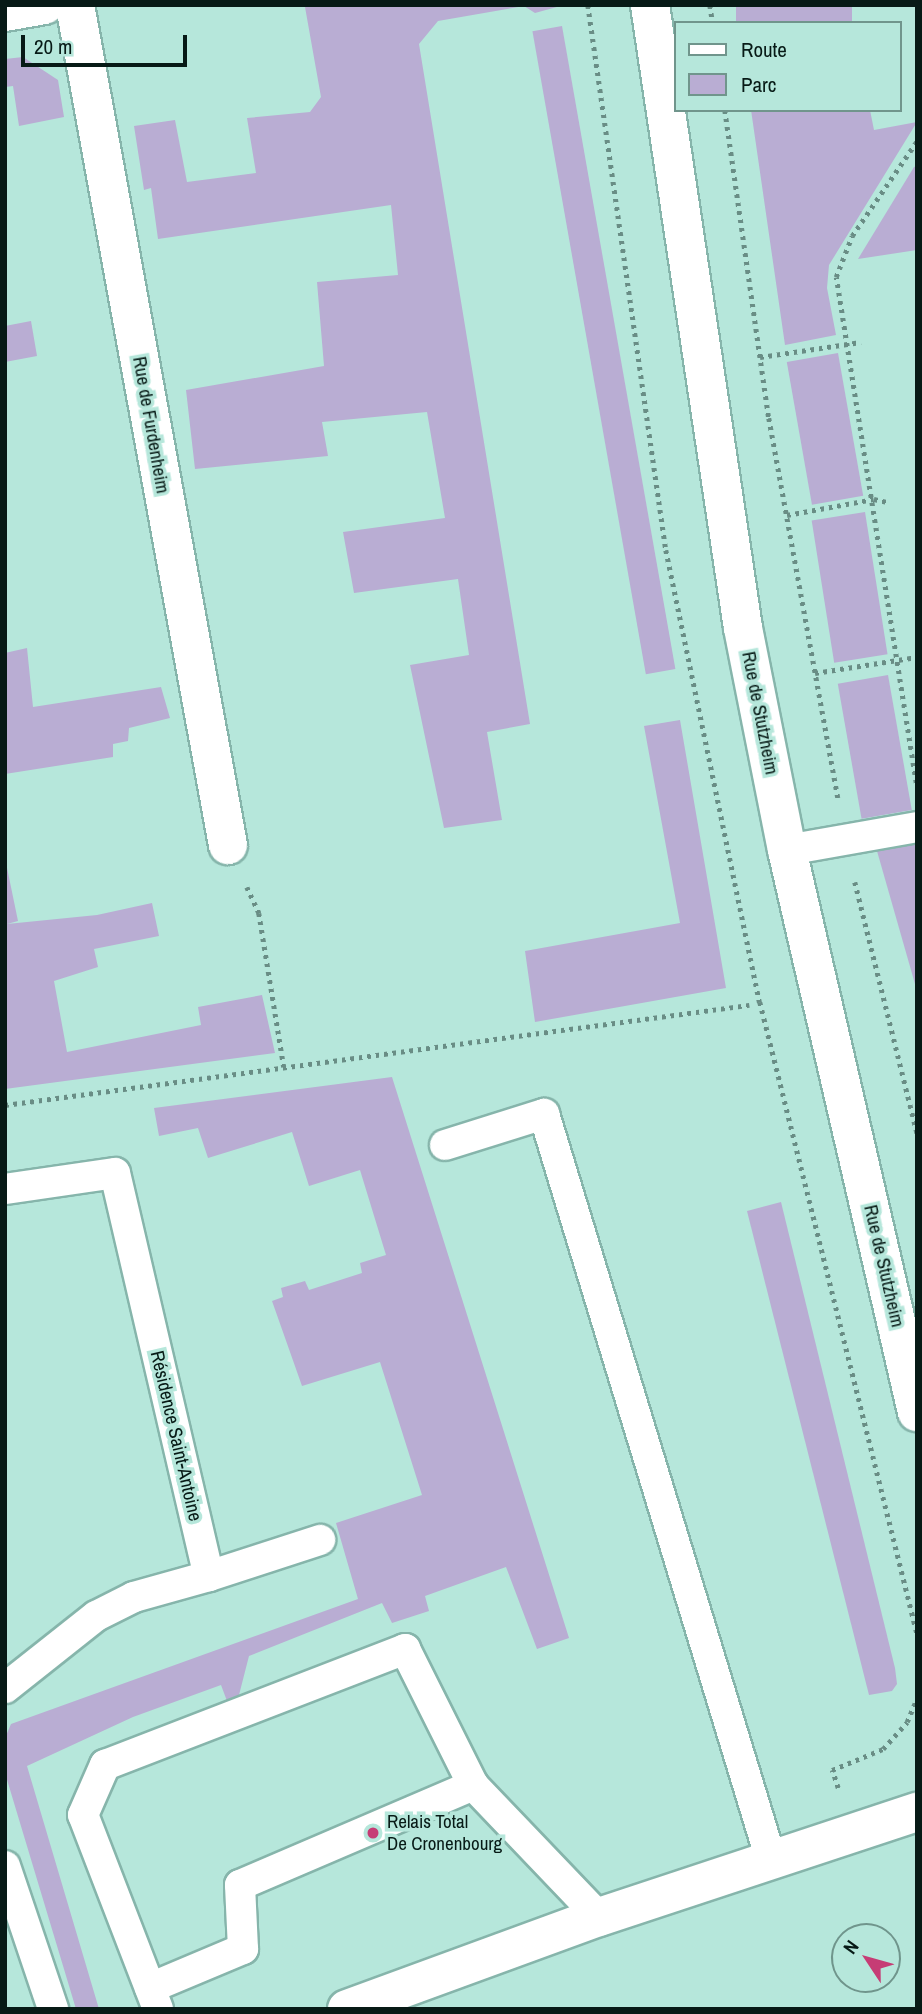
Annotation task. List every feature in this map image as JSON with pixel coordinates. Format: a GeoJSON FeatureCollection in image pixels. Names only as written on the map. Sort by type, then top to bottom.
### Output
{"type":"FeatureCollection","features":[{"type":"Feature","properties":{"kind":"street"},"geometry":{"type":"LineString","coordinates":[[5,12],[44,5]]}},
{"type":"Feature","properties":{"kind":"street","name":"Rue de Furdenheim"},"geometry":{"type":"LineString","coordinates":[[75,5],[228,845]]}},
{"type":"Feature","properties":{"kind":"street","name":"Rue de Stutzheim"},"geometry":{"type":"LineString","coordinates":[[650,5],[743,628],[787,850],[917,1412]]}},
{"type":"Feature","properties":{"kind":"street"},"geometry":{"type":"LineString","coordinates":[[346,2009],[599,1917],[772,1863],[917,1812]]}},
{"type":"Feature","properties":{"kind":"lane"},"geometry":{"type":"LineString","coordinates":[[787,850],[917,827]]}},
{"type":"Feature","properties":{"kind":"lane"},"geometry":{"type":"LineString","coordinates":[[445,1145],[544,1114],[772,1863]]}},
{"type":"Feature","properties":{"kind":"lane","name":"Résidence Saint-Antoine"},"geometry":{"type":"LineString","coordinates":[[5,1189],[114,1173],[209,1576]]}},
{"type":"Feature","properties":{"kind":"lane"},"geometry":{"type":"LineString","coordinates":[[5,1688],[96,1616],[134,1597],[320,1540]]}},
{"type":"Feature","properties":{"kind":"lane"},"geometry":{"type":"LineString","coordinates":[[473,1785],[240,1885],[243,1949],[154,1998],[83,1815],[105,1765],[405,1649],[473,1785],[599,1917]]}},
{"type":"Feature","properties":{"kind":"lane"},"geometry":{"type":"LineString","coordinates":[[5,1866],[53,2009]]}},
{"type":"Feature","properties":{"kind":"path"},"geometry":{"type":"LineString","coordinates":[[725,112],[760,357],[846,840],[917,1133]]}},
{"type":"Feature","properties":{"kind":"path"},"geometry":{"type":"LineString","coordinates":[[917,141],[838,264],[836,278],[874,499],[917,788]]}},
{"type":"Feature","properties":{"kind":"path"},"geometry":{"type":"LineString","coordinates":[[760,357],[861,342]]}},
{"type":"Feature","properties":{"kind":"path"},"geometry":{"type":"LineString","coordinates":[[787,515],[874,499],[887,502]]}},
{"type":"Feature","properties":{"kind":"path"},"geometry":{"type":"LineString","coordinates":[[815,673],[917,657]]}},
{"type":"Feature","properties":{"kind":"path"},"geometry":{"type":"LineString","coordinates":[[228,845],[259,913],[284,1068]]}},
{"type":"Feature","properties":{"kind":"path"},"geometry":{"type":"LineString","coordinates":[[5,1105],[748,1005]]}},
{"type":"Feature","properties":{"kind":"path"},"geometry":{"type":"LineString","coordinates":[[852,1835],[832,1770],[883,1749],[907,1722],[917,1699]]}},
{"type":"Feature","properties":{"kind":"green space"},"geometry":{"type":"Polygon","coordinates":[[[564,5],[535,13],[524,6],[438,21],[419,44],[530,724],[487,732],[502,820],[444,828],[410,665],[469,655],[458,579],[354,593],[343,532],[445,518],[427,412],[322,422],[328,456],[195,469],[186,390],[324,366],[317,282],[398,275],[391,205],[158,239],[151,188],[144,190],[134,126],[175,120],[187,182],[256,173],[247,118],[310,112],[321,97],[305,7],[564,5]]]}},
{"type":"Feature","properties":{"kind":"green space"},"geometry":{"type":"Polygon","coordinates":[[[736,5],[852,5],[852,21],[736,21],[736,5]]]}},
{"type":"Feature","properties":{"kind":"green space"},"geometry":{"type":"Polygon","coordinates":[[[562,26],[675,669],[646,674],[532,31],[562,26]]]}},
{"type":"Feature","properties":{"kind":"green space"},"geometry":{"type":"Polygon","coordinates":[[[23,57],[58,80],[64,117],[19,126],[13,86],[5,87],[5,59],[23,57]]]}},
{"type":"Feature","properties":{"kind":"green space"},"geometry":{"type":"Polygon","coordinates":[[[751,112],[870,112],[874,130],[917,122],[829,265],[827,288],[836,335],[785,345],[751,112]]]}},
{"type":"Feature","properties":{"kind":"green space"},"geometry":{"type":"Polygon","coordinates":[[[917,166],[917,250],[858,259],[914,167],[917,166]]]}},
{"type":"Feature","properties":{"kind":"green space"},"geometry":{"type":"Polygon","coordinates":[[[31,321],[37,356],[5,362],[5,326],[31,321]]]}},
{"type":"Feature","properties":{"kind":"green space"},"geometry":{"type":"Polygon","coordinates":[[[838,353],[863,496],[812,505],[787,362],[838,353]]]}},
{"type":"Feature","properties":{"kind":"green space"},"geometry":{"type":"Polygon","coordinates":[[[865,512],[888,654],[834,663],[812,520],[865,512]]]}},
{"type":"Feature","properties":{"kind":"green space"},"geometry":{"type":"Polygon","coordinates":[[[27,648],[33,707],[161,687],[170,718],[129,728],[128,741],[113,744],[113,757],[5,774],[5,653],[27,648]]]}},
{"type":"Feature","properties":{"kind":"green space"},"geometry":{"type":"Polygon","coordinates":[[[888,675],[912,810],[862,819],[838,684],[888,675]]]}},
{"type":"Feature","properties":{"kind":"green space"},"geometry":{"type":"Polygon","coordinates":[[[680,720],[726,988],[535,1022],[525,951],[680,923],[644,726],[680,720]]]}},
{"type":"Feature","properties":{"kind":"green space"},"geometry":{"type":"Polygon","coordinates":[[[917,844],[917,991],[877,851],[917,844]]]}},
{"type":"Feature","properties":{"kind":"green space"},"geometry":{"type":"Polygon","coordinates":[[[5,858],[18,921],[7,924],[97,915],[152,903],[159,936],[94,949],[98,967],[54,981],[67,1052],[201,1025],[198,1007],[262,995],[275,1053],[5,1089],[5,858]]]}},
{"type":"Feature","properties":{"kind":"green space"},"geometry":{"type":"Polygon","coordinates":[[[392,1077],[569,1638],[537,1649],[506,1567],[425,1596],[429,1611],[392,1623],[382,1603],[249,1656],[239,1695],[227,1701],[221,1685],[133,1717],[27,1766],[99,2009],[76,2009],[5,1773],[5,1738],[11,1724],[358,1599],[336,1523],[422,1495],[380,1362],[302,1386],[272,1301],[283,1297],[281,1288],[305,1281],[309,1290],[362,1273],[360,1263],[386,1255],[360,1170],[309,1186],[292,1132],[208,1158],[198,1128],[159,1136],[154,1108],[392,1077]]]}},
{"type":"Feature","properties":{"kind":"green space"},"geometry":{"type":"Polygon","coordinates":[[[781,1202],[895,1668],[897,1684],[892,1691],[869,1695],[747,1211],[781,1202]]]}},
{"type":"Feature","properties":{"kind":"place","name":"Relais Total De Cronenbourg"},"geometry":{"type":"Point","coordinates":[373,1833]}}]}
